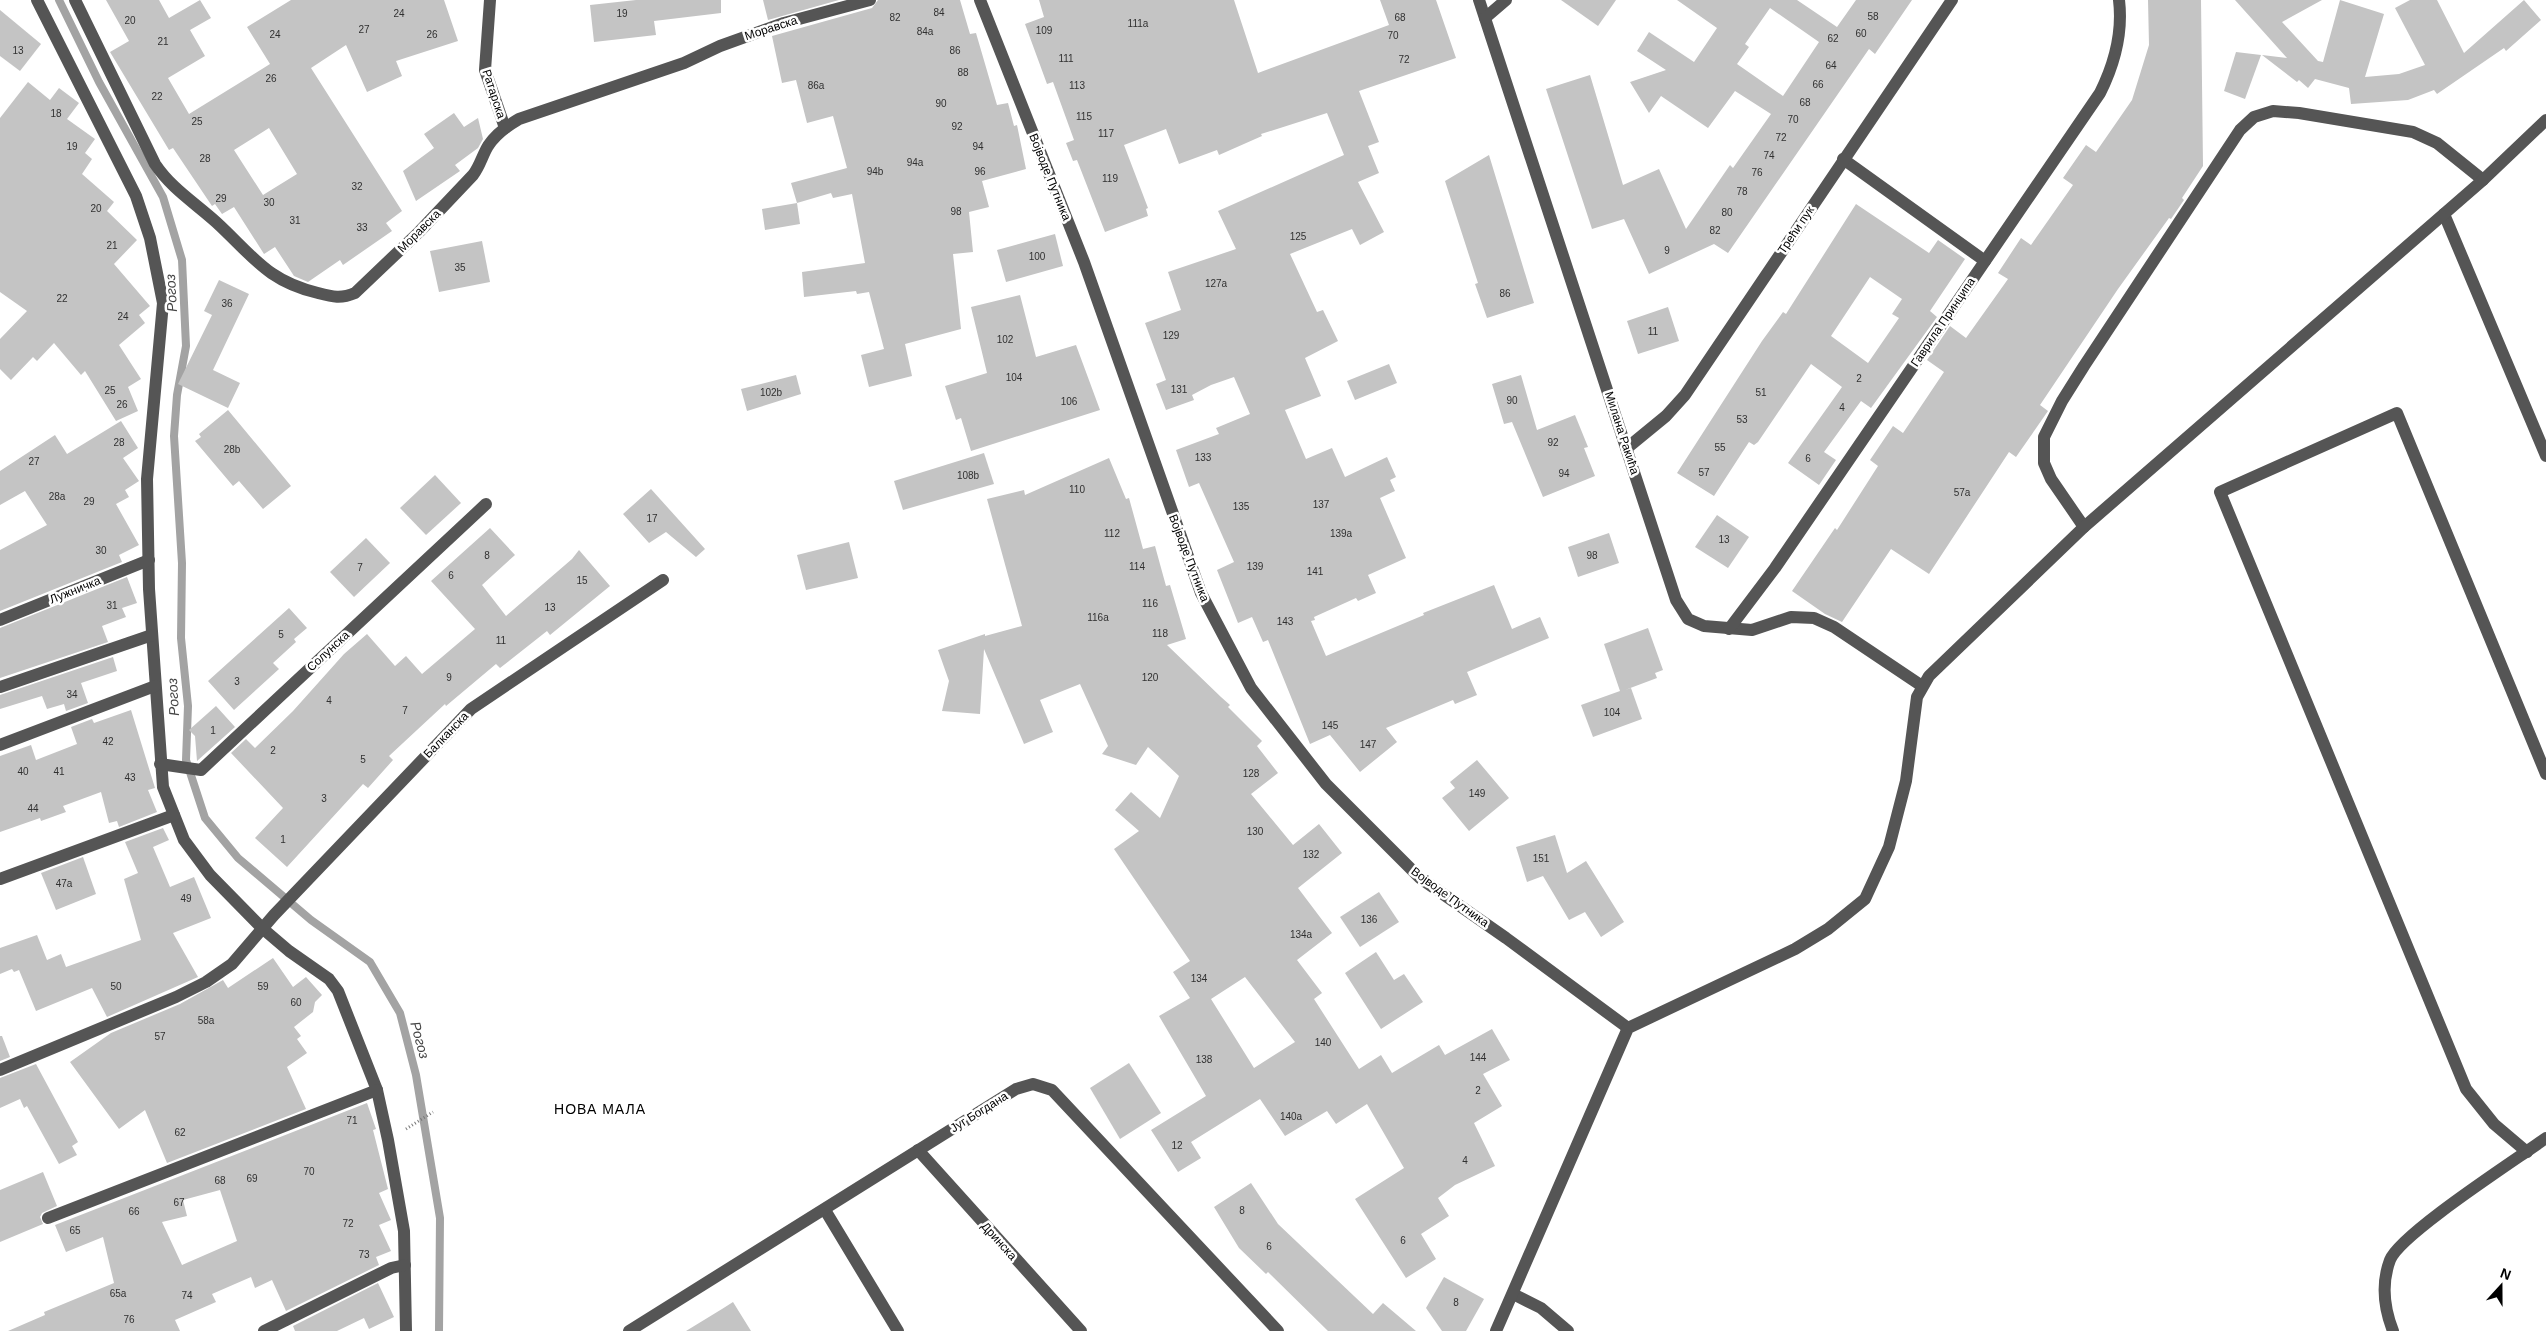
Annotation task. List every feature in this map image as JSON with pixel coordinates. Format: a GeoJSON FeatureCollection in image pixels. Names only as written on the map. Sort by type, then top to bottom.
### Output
{"type":"FeatureCollection","features":[{"type":"Feature","properties":{"kind":"street"},"geometry":{"type":"LineString","coordinates":[[37,0],[136,196],[150,238],[162,303],[147,479],[152,635],[163,787],[184,840],[210,875],[262,928],[289,951],[329,979],[338,991],[377,1090],[388,1140],[404,1231],[406,1331]]}},
{"type":"Feature","properties":{"kind":"street","name":"Моравска"},"geometry":{"type":"LineString","coordinates":[[75,0],[155,164],[166,180],[215,221],[269,273],[286,283],[311,292],[342,298],[355,293],[419,232],[473,176],[488,146],[505,128],[525,116],[656,74],[753,34],[870,0]]}},
{"type":"Feature","properties":{"kind":"street","name":"Ратарска"},"geometry":{"type":"LineString","coordinates":[[490,0],[485,70],[505,128]]}},
{"type":"Feature","properties":{"kind":"street","name":"Војводе Путника"},"geometry":{"type":"LineString","coordinates":[[980,0],[1084,262],[1200,593],[1251,688],[1326,784],[1420,878],[1506,938],[1628,1028]]}},
{"type":"Feature","properties":{"kind":"street","name":"Милана Ракића"},"geometry":{"type":"LineString","coordinates":[[1479,0],[1676,600],[1688,619],[1704,626],[1752,630],[1791,617],[1814,618],[1834,627],[1922,686]]}},
{"type":"Feature","properties":{"kind":"street"},"geometry":{"type":"LineString","coordinates":[[1485,18],[1506,0]]}},
{"type":"Feature","properties":{"kind":"street","name":"Трећи пук"},"geometry":{"type":"LineString","coordinates":[[1627,448],[1666,416],[1685,395],[1952,0]]}},
{"type":"Feature","properties":{"kind":"street","name":"Гаврила Принципа"},"geometry":{"type":"LineString","coordinates":[[1729,629],[1775,568],[2103,86],[2116,54],[2120,32],[2119,0]]}},
{"type":"Feature","properties":{"kind":"street"},"geometry":{"type":"LineString","coordinates":[[2084,527],[2051,479],[2044,463],[2044,438],[2062,401],[2084,366],[2240,130],[2254,117],[2273,111],[2299,113],[2414,132],[2437,143],[2483,180]]}},
{"type":"Feature","properties":{"kind":"street"},"geometry":{"type":"LineString","coordinates":[[1496,1331],[1628,1028],[1795,949],[1828,929],[1865,899],[1889,847],[1906,781],[1917,698],[1922,686],[1930,676],[2084,527],[2483,180],[2546,120]]}},
{"type":"Feature","properties":{"kind":"street"},"geometry":{"type":"LineString","coordinates":[[1843,159],[1985,261]]}},
{"type":"Feature","properties":{"kind":"street"},"geometry":{"type":"LineString","coordinates":[[2444,214],[2546,456]]}},
{"type":"Feature","properties":{"kind":"street"},"geometry":{"type":"LineString","coordinates":[[2527,1152],[2494,1124],[2466,1089],[2220,492],[2397,413],[2546,774]]}},
{"type":"Feature","properties":{"kind":"street","name":"Солунска"},"geometry":{"type":"LineString","coordinates":[[160,764],[201,770],[486,504]]}},
{"type":"Feature","properties":{"kind":"street","name":"Лужничка"},"geometry":{"type":"LineString","coordinates":[[0,620],[149,560]]}},
{"type":"Feature","properties":{"kind":"street","name":"Балканска"},"geometry":{"type":"LineString","coordinates":[[262,928],[471,709],[663,580]]}},
{"type":"Feature","properties":{"kind":"street"},"geometry":{"type":"LineString","coordinates":[[0,688],[152,635]]}},
{"type":"Feature","properties":{"kind":"street"},"geometry":{"type":"LineString","coordinates":[[0,745],[155,686]]}},
{"type":"Feature","properties":{"kind":"street"},"geometry":{"type":"LineString","coordinates":[[0,879],[174,815]]}},
{"type":"Feature","properties":{"kind":"street"},"geometry":{"type":"LineString","coordinates":[[0,1070],[176,997],[206,982],[232,964],[262,928]]}},
{"type":"Feature","properties":{"kind":"street","name":"Југ Богдана"},"geometry":{"type":"LineString","coordinates":[[629,1331],[1024,1085],[1043,1086],[1052,1090],[1278,1331]]}},
{"type":"Feature","properties":{"kind":"street"},"geometry":{"type":"LineString","coordinates":[[48,1218],[377,1090]]}},
{"type":"Feature","properties":{"kind":"street"},"geometry":{"type":"LineString","coordinates":[[2393,1331],[2387,1315],[2384,1286],[2391,1259],[2410,1236],[2546,1138]]}},
{"type":"Feature","properties":{"kind":"street","name":"Дринска"},"geometry":{"type":"LineString","coordinates":[[918,1150],[1081,1331]]}},
{"type":"Feature","properties":{"kind":"street"},"geometry":{"type":"LineString","coordinates":[[825,1210],[898,1331]]}},
{"type":"Feature","properties":{"kind":"street"},"geometry":{"type":"LineString","coordinates":[[264,1331],[391,1268],[405,1265]]}},
{"type":"Feature","properties":{"kind":"street"},"geometry":{"type":"LineString","coordinates":[[1513,1294],[1541,1308],[1568,1331]]}},
{"type":"Feature","properties":{"kind":"path"},"geometry":{"type":"LineString","coordinates":[[388,1140],[433,1112]]}},
{"type":"Feature","properties":{"kind":"building"},"geometry":{"type":"Polygon","coordinates":[[[106,0],[159,0],[169,18],[200,0],[211,18],[190,30],[205,56],[168,78],[189,114],[270,64],[247,27],[291,0],[444,0],[458,41],[396,61],[402,76],[367,92],[346,45],[311,68],[402,211],[386,223],[392,231],[343,265],[340,260],[308,282],[294,276],[275,247],[264,254],[234,207],[222,214],[215,204],[212,206],[173,148],[169,150],[110,52],[129,41],[106,0]],[[269,128],[234,150],[263,195],[297,174],[269,128]]]}},
{"type":"Feature","properties":{"kind":"building"},"geometry":{"type":"Polygon","coordinates":[[[636,0],[721,0],[721,13],[654,21],[656,35],[594,42],[590,5],[636,0]]]}},
{"type":"Feature","properties":{"kind":"building"},"geometry":{"type":"Polygon","coordinates":[[[763,0],[839,0],[768,20],[763,0]]]}},
{"type":"Feature","properties":{"kind":"building"},"geometry":{"type":"Polygon","coordinates":[[[878,0],[960,0],[970,34],[976,33],[997,105],[1008,103],[1014,126],[1017,125],[1026,169],[982,181],[989,207],[969,212],[973,252],[953,254],[961,329],[905,344],[912,376],[869,387],[861,355],[884,349],[869,292],[857,294],[856,291],[804,297],[802,272],[865,263],[852,194],[833,198],[831,193],[797,203],[791,183],[847,168],[833,116],[807,123],[796,80],[782,83],[772,36],[872,8],[878,0]]]}},
{"type":"Feature","properties":{"kind":"building"},"geometry":{"type":"Polygon","coordinates":[[[1039,0],[1234,0],[1258,73],[1389,25],[1380,0],[1436,0],[1456,58],[1359,91],[1379,142],[1368,146],[1379,173],[1358,182],[1384,232],[1360,245],[1352,229],[1290,254],[1317,312],[1323,310],[1338,341],[1305,358],[1321,396],[1285,410],[1306,459],[1332,448],[1345,477],[1387,457],[1396,477],[1390,480],[1395,491],[1380,498],[1406,558],[1368,575],[1376,593],[1358,601],[1356,598],[1314,617],[1315,620],[1311,621],[1326,656],[1424,615],[1423,613],[1494,585],[1512,629],[1540,617],[1549,638],[1467,672],[1477,695],[1455,704],[1453,700],[1386,728],[1397,742],[1360,772],[1330,735],[1310,744],[1268,640],[1263,642],[1252,617],[1238,623],[1217,570],[1234,562],[1199,483],[1189,487],[1176,450],[1219,434],[1216,428],[1250,414],[1234,377],[1211,385],[1192,395],[1194,400],[1166,410],[1156,384],[1166,380],[1145,323],[1181,310],[1168,272],[1236,249],[1218,211],[1344,155],[1327,113],[1261,134],[1262,136],[1219,155],[1217,150],[1179,164],[1166,129],[1124,145],[1148,208],[1146,209],[1148,216],[1105,232],[1077,160],[1073,161],[1066,143],[1074,140],[1053,82],[1047,84],[1025,24],[1044,17],[1039,0]]]}},
{"type":"Feature","properties":{"kind":"building"},"geometry":{"type":"Polygon","coordinates":[[[1561,0],[1616,0],[1598,26],[1561,0]]]}},
{"type":"Feature","properties":{"kind":"building"},"geometry":{"type":"Polygon","coordinates":[[[1677,0],[1797,0],[1837,27],[1856,0],[1912,0],[1875,54],[1869,49],[1728,253],[1714,244],[1649,274],[1624,219],[1592,229],[1546,89],[1590,75],[1623,185],[1659,169],[1686,229],[1730,165],[1733,168],[1771,114],[1735,91],[1708,128],[1661,96],[1649,113],[1630,82],[1666,70],[1637,51],[1649,32],[1694,62],[1717,28],[1677,0]],[[1770,8],[1745,44],[1749,47],[1737,64],[1783,96],[1819,42],[1770,8]]]}},
{"type":"Feature","properties":{"kind":"building"},"geometry":{"type":"Polygon","coordinates":[[[2148,0],[2201,0],[2203,166],[2182,198],[2184,200],[2118,289],[2040,405],[2048,411],[2016,457],[2009,452],[1929,574],[1891,549],[1842,622],[1825,614],[1792,591],[1835,528],[1837,530],[1878,466],[1870,460],[1893,426],[1903,433],[1944,372],[1927,360],[1950,326],[1966,338],[2008,279],[1998,273],[2021,238],[2031,245],[2073,185],[2063,178],[2086,145],[2096,152],[2132,100],[2149,45],[2148,0]]]}},
{"type":"Feature","properties":{"kind":"building"},"geometry":{"type":"Polygon","coordinates":[[[2235,0],[2322,0],[2282,22],[2318,61],[2323,62],[2340,0],[2384,14],[2365,77],[2399,74],[2425,65],[2395,8],[2410,0],[2437,0],[2464,53],[2524,0],[2541,20],[2506,51],[2504,48],[2437,94],[2434,90],[2408,100],[2351,104],[2349,88],[2315,79],[2308,88],[2299,80],[2297,82],[2262,55],[2287,58],[2235,0]]]}},
{"type":"Feature","properties":{"kind":"building"},"geometry":{"type":"Polygon","coordinates":[[[0,10],[41,44],[20,71],[0,56],[0,10]]]}},
{"type":"Feature","properties":{"kind":"building"},"geometry":{"type":"Polygon","coordinates":[[[2236,52],[2261,55],[2245,99],[2224,91],[2236,52]]]}},
{"type":"Feature","properties":{"kind":"building"},"geometry":{"type":"Polygon","coordinates":[[[28,82],[50,100],[59,88],[79,103],[67,119],[95,139],[85,153],[92,159],[82,174],[114,202],[107,211],[137,240],[114,264],[150,306],[139,315],[145,323],[119,345],[141,379],[128,387],[138,411],[116,421],[85,371],[81,375],[54,343],[37,361],[33,357],[11,380],[0,369],[0,339],[27,311],[0,292],[0,118],[28,82]]]}},
{"type":"Feature","properties":{"kind":"building"},"geometry":{"type":"Polygon","coordinates":[[[454,113],[464,127],[478,118],[483,139],[478,148],[455,165],[460,171],[416,201],[403,171],[434,148],[424,134],[454,113]]]}},
{"type":"Feature","properties":{"kind":"building"},"geometry":{"type":"Polygon","coordinates":[[[1489,155],[1534,303],[1487,318],[1475,284],[1478,283],[1445,181],[1489,155]]]}},
{"type":"Feature","properties":{"kind":"building"},"geometry":{"type":"Polygon","coordinates":[[[797,203],[800,224],[765,230],[762,209],[797,203]]]}},
{"type":"Feature","properties":{"kind":"building"},"geometry":{"type":"Polygon","coordinates":[[[1856,204],[1929,253],[1938,240],[1965,259],[1930,311],[1937,317],[1871,408],[1861,401],[1824,452],[1836,460],[1819,485],[1788,463],[1842,387],[1811,364],[1758,442],[1754,445],[1749,442],[1714,496],[1677,473],[1762,341],[1783,312],[1786,314],[1856,204]],[[1870,277],[1831,336],[1868,363],[1899,318],[1892,314],[1902,299],[1870,277]]]}},
{"type":"Feature","properties":{"kind":"building"},"geometry":{"type":"Polygon","coordinates":[[[1055,234],[1063,266],[1006,282],[997,250],[1055,234]]]}},
{"type":"Feature","properties":{"kind":"building"},"geometry":{"type":"Polygon","coordinates":[[[482,241],[490,282],[439,292],[430,251],[482,241]]]}},
{"type":"Feature","properties":{"kind":"building"},"geometry":{"type":"Polygon","coordinates":[[[219,280],[249,294],[213,370],[240,383],[228,408],[178,384],[212,315],[204,311],[219,280]]]}},
{"type":"Feature","properties":{"kind":"building"},"geometry":{"type":"Polygon","coordinates":[[[1020,295],[1036,357],[1076,345],[1100,410],[971,451],[961,418],[956,420],[945,386],[987,373],[971,307],[1020,295]]]}},
{"type":"Feature","properties":{"kind":"building"},"geometry":{"type":"Polygon","coordinates":[[[1668,307],[1679,341],[1638,354],[1627,321],[1668,307]]]}},
{"type":"Feature","properties":{"kind":"building"},"geometry":{"type":"Polygon","coordinates":[[[1389,364],[1397,383],[1355,400],[1347,381],[1389,364]]]}},
{"type":"Feature","properties":{"kind":"building"},"geometry":{"type":"Polygon","coordinates":[[[796,375],[801,394],[747,411],[741,389],[796,375]]]}},
{"type":"Feature","properties":{"kind":"building"},"geometry":{"type":"Polygon","coordinates":[[[1521,375],[1537,430],[1575,415],[1588,447],[1584,448],[1595,476],[1543,497],[1512,422],[1504,424],[1492,384],[1521,375]]]}},
{"type":"Feature","properties":{"kind":"building"},"geometry":{"type":"Polygon","coordinates":[[[228,410],[291,486],[263,509],[239,481],[233,486],[195,441],[201,437],[199,434],[228,410]]]}},
{"type":"Feature","properties":{"kind":"building"},"geometry":{"type":"Polygon","coordinates":[[[121,421],[138,448],[123,458],[139,481],[125,490],[129,497],[116,504],[139,545],[119,555],[122,562],[0,611],[0,550],[47,525],[25,491],[0,505],[0,471],[55,435],[67,454],[121,421]]]}},
{"type":"Feature","properties":{"kind":"building"},"geometry":{"type":"Polygon","coordinates":[[[984,453],[994,484],[903,510],[894,481],[984,453]]]}},
{"type":"Feature","properties":{"kind":"building"},"geometry":{"type":"Polygon","coordinates":[[[1109,458],[1126,499],[1129,498],[1143,549],[1155,546],[1166,586],[1170,585],[1186,639],[1167,645],[1230,705],[1228,707],[1262,741],[1257,746],[1278,773],[1251,794],[1293,845],[1319,824],[1342,853],[1298,888],[1332,933],[1297,960],[1322,993],[1314,999],[1359,1069],[1381,1055],[1392,1073],[1439,1045],[1445,1055],[1492,1029],[1510,1060],[1483,1074],[1502,1106],[1474,1123],[1495,1166],[1455,1185],[1438,1198],[1449,1216],[1421,1234],[1436,1259],[1406,1278],[1355,1199],[1404,1168],[1367,1104],[1336,1124],[1327,1111],[1285,1136],[1260,1099],[1191,1142],[1201,1158],[1178,1172],[1151,1130],[1206,1096],[1159,1016],[1190,998],[1173,972],[1190,961],[1114,849],[1139,831],[1115,810],[1131,792],[1160,818],[1179,776],[1148,747],[1136,765],[1102,754],[1108,746],[1080,684],[1040,700],[1053,732],[1024,744],[984,649],[980,714],[942,711],[949,681],[938,650],[985,634],[985,636],[1022,626],[987,499],[1024,490],[1025,495],[1109,458]],[[1245,977],[1211,999],[1254,1068],[1295,1042],[1245,977]]]}},
{"type":"Feature","properties":{"kind":"building"},"geometry":{"type":"Polygon","coordinates":[[[435,475],[461,503],[426,535],[400,508],[435,475]]]}},
{"type":"Feature","properties":{"kind":"building"},"geometry":{"type":"Polygon","coordinates":[[[651,489],[705,549],[696,557],[666,532],[649,543],[623,514],[651,489]]]}},
{"type":"Feature","properties":{"kind":"building"},"geometry":{"type":"Polygon","coordinates":[[[1717,515],[1749,537],[1728,568],[1695,547],[1717,515]]]}},
{"type":"Feature","properties":{"kind":"building"},"geometry":{"type":"Polygon","coordinates":[[[490,528],[515,555],[482,585],[506,616],[572,559],[579,550],[610,586],[550,635],[547,631],[500,668],[496,664],[446,706],[445,704],[389,756],[393,760],[368,788],[363,784],[287,867],[255,838],[283,808],[231,753],[246,739],[255,748],[293,711],[344,654],[367,634],[395,666],[406,656],[422,674],[475,629],[431,581],[490,528]]]}},
{"type":"Feature","properties":{"kind":"building"},"geometry":{"type":"Polygon","coordinates":[[[1609,533],[1619,563],[1578,577],[1568,547],[1609,533]]]}},
{"type":"Feature","properties":{"kind":"building"},"geometry":{"type":"Polygon","coordinates":[[[366,538],[390,563],[354,597],[330,572],[366,538]]]}},
{"type":"Feature","properties":{"kind":"building"},"geometry":{"type":"Polygon","coordinates":[[[849,542],[858,578],[806,590],[797,555],[849,542]]]}},
{"type":"Feature","properties":{"kind":"building"},"geometry":{"type":"Polygon","coordinates":[[[127,577],[137,603],[122,608],[126,617],[102,626],[108,642],[0,678],[0,628],[127,577]]]}},
{"type":"Feature","properties":{"kind":"building"},"geometry":{"type":"Polygon","coordinates":[[[289,608],[307,628],[294,639],[296,642],[273,663],[279,669],[234,710],[208,681],[289,608]]]}},
{"type":"Feature","properties":{"kind":"building"},"geometry":{"type":"Polygon","coordinates":[[[1648,628],[1663,670],[1655,673],[1657,678],[1625,690],[1631,688],[1642,719],[1593,737],[1581,705],[1620,691],[1604,644],[1648,628]]]}},
{"type":"Feature","properties":{"kind":"building"},"geometry":{"type":"Polygon","coordinates":[[[113,657],[117,671],[81,683],[88,703],[66,711],[64,704],[47,709],[42,696],[0,709],[0,695],[113,657]]]}},
{"type":"Feature","properties":{"kind":"building"},"geometry":{"type":"Polygon","coordinates":[[[216,706],[235,727],[197,761],[195,736],[189,730],[216,706]]]}},
{"type":"Feature","properties":{"kind":"building"},"geometry":{"type":"Polygon","coordinates":[[[131,710],[155,788],[148,790],[157,812],[119,827],[117,821],[109,823],[101,792],[63,806],[66,812],[41,821],[40,818],[0,832],[0,756],[31,745],[36,760],[77,744],[71,727],[92,719],[94,723],[131,710]]]}},
{"type":"Feature","properties":{"kind":"building"},"geometry":{"type":"Polygon","coordinates":[[[1477,760],[1509,798],[1469,831],[1442,798],[1455,788],[1450,782],[1477,760]]]}},
{"type":"Feature","properties":{"kind":"building"},"geometry":{"type":"Polygon","coordinates":[[[163,828],[169,840],[153,847],[170,887],[194,877],[211,918],[173,933],[198,977],[107,1017],[92,988],[36,1011],[19,970],[14,972],[12,969],[0,974],[0,948],[37,935],[47,960],[61,954],[66,967],[141,940],[124,879],[138,873],[125,842],[163,828]]]}},
{"type":"Feature","properties":{"kind":"building"},"geometry":{"type":"Polygon","coordinates":[[[1555,835],[1567,873],[1586,861],[1624,922],[1601,937],[1585,912],[1569,920],[1543,876],[1527,882],[1516,847],[1555,835]]]}},
{"type":"Feature","properties":{"kind":"building"},"geometry":{"type":"Polygon","coordinates":[[[83,857],[96,894],[56,910],[41,873],[83,857]]]}},
{"type":"Feature","properties":{"kind":"building"},"geometry":{"type":"Polygon","coordinates":[[[1379,892],[1399,922],[1360,947],[1340,917],[1379,892]]]}},
{"type":"Feature","properties":{"kind":"building"},"geometry":{"type":"Polygon","coordinates":[[[1376,952],[1394,980],[1404,974],[1423,1002],[1381,1029],[1345,973],[1376,952]]]}},
{"type":"Feature","properties":{"kind":"building"},"geometry":{"type":"Polygon","coordinates":[[[273,958],[293,987],[306,977],[322,995],[315,1002],[313,1012],[294,1027],[301,1036],[297,1039],[307,1053],[287,1067],[306,1109],[167,1163],[145,1110],[119,1129],[70,1062],[111,1033],[180,1004],[223,980],[228,988],[273,958]]]}},
{"type":"Feature","properties":{"kind":"building"},"geometry":{"type":"Polygon","coordinates":[[[0,1036],[2,1036],[10,1057],[0,1061],[0,1036]]]}},
{"type":"Feature","properties":{"kind":"building"},"geometry":{"type":"Polygon","coordinates":[[[1129,1063],[1161,1113],[1120,1139],[1090,1088],[1129,1063]]]}},
{"type":"Feature","properties":{"kind":"building"},"geometry":{"type":"Polygon","coordinates":[[[36,1064],[78,1142],[72,1146],[77,1155],[59,1164],[27,1106],[24,1108],[20,1099],[0,1108],[0,1078],[36,1064]]]}},
{"type":"Feature","properties":{"kind":"building"},"geometry":{"type":"Polygon","coordinates":[[[367,1103],[376,1129],[373,1130],[388,1189],[379,1193],[391,1220],[379,1225],[391,1251],[376,1257],[379,1265],[286,1311],[272,1280],[255,1288],[251,1277],[212,1294],[216,1302],[175,1320],[180,1331],[8,1331],[45,1315],[44,1312],[114,1283],[103,1237],[66,1252],[55,1225],[367,1103]],[[220,1190],[183,1200],[187,1216],[162,1222],[182,1265],[237,1241],[220,1190]]]}},
{"type":"Feature","properties":{"kind":"building"},"geometry":{"type":"Polygon","coordinates":[[[43,1172],[57,1206],[42,1213],[40,1217],[43,1224],[0,1242],[0,1190],[43,1172]]]}},
{"type":"Feature","properties":{"kind":"building"},"geometry":{"type":"Polygon","coordinates":[[[1251,1183],[1278,1224],[1373,1314],[1383,1303],[1416,1331],[1328,1331],[1268,1272],[1266,1274],[1239,1248],[1214,1207],[1251,1183]]]}},
{"type":"Feature","properties":{"kind":"building"},"geometry":{"type":"Polygon","coordinates":[[[1444,1277],[1484,1299],[1466,1331],[1442,1331],[1426,1308],[1444,1277]]]}},
{"type":"Feature","properties":{"kind":"building"},"geometry":{"type":"Polygon","coordinates":[[[378,1283],[394,1317],[369,1329],[364,1318],[337,1331],[295,1331],[293,1326],[378,1283]]]}},
{"type":"Feature","properties":{"kind":"building"},"geometry":{"type":"Polygon","coordinates":[[[733,1302],[751,1331],[686,1331],[722,1309],[733,1302]]]}},
{"type":"Feature","properties":{"kind":"waterway","name":"Рогоз"},"geometry":{"type":"LineString","coordinates":[[59,0],[99,82],[163,197],[182,260],[186,346],[177,395],[174,436],[182,563],[181,638],[188,706],[186,760],[205,818],[238,858],[311,920],[370,962],[400,1013],[416,1075],[440,1218],[439,1331]]}},
{"type":"Feature","properties":{"kind":"district","name":"НОВА МАЛА"},"geometry":{"type":"Point","coordinates":[600,1109]}}]}
